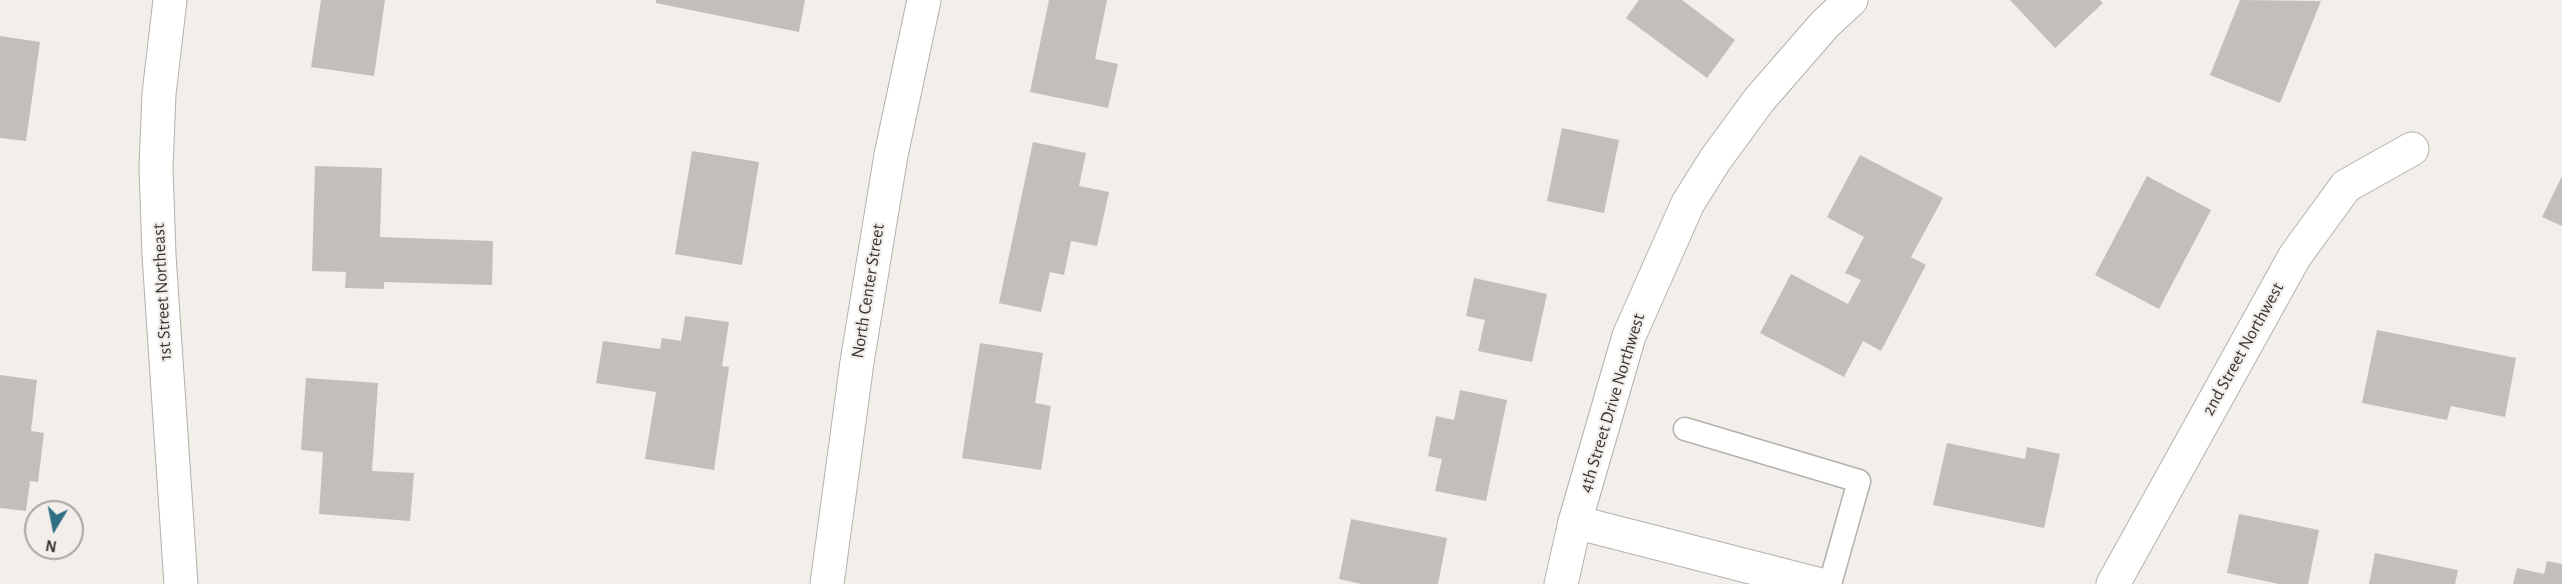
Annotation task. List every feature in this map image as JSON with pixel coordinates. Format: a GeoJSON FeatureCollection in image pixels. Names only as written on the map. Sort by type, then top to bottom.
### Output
{"type":"FeatureCollection","features":[{"type":"Feature","properties":{"kind":"street","name":"1st Street Northeast"},"geometry":{"type":"LineString","coordinates":[[170,0],[159,94],[156,168],[159,255],[181,584]]}},
{"type":"Feature","properties":{"kind":"street","name":"North Center Street"},"geometry":{"type":"LineString","coordinates":[[827,584],[856,362],[887,178],[924,0]]}},
{"type":"Feature","properties":{"kind":"street","name":"4th Street Drive Northwest"},"geometry":{"type":"LineString","coordinates":[[1561,584],[1575,522],[1629,336],[1688,203],[1715,160],[1759,100],[1825,24],[1851,0]]}},
{"type":"Feature","properties":{"kind":"street","name":"2nd Street Northwest"},"geometry":{"type":"LineString","coordinates":[[2113,584],[2295,256],[2346,186],[2412,149]]}},
{"type":"Feature","properties":{"kind":"street"},"geometry":{"type":"LineString","coordinates":[[1575,522],[1817,584]]}},
{"type":"Feature","properties":{"kind":"lane"},"geometry":{"type":"LineString","coordinates":[[1684,429],[1859,481],[1830,584]]}},
{"type":"Feature","properties":{"kind":"building"},"geometry":{"type":"Polygon","coordinates":[[[321,0],[385,0],[374,76],[311,67],[321,0]]]}},
{"type":"Feature","properties":{"kind":"building"},"geometry":{"type":"Polygon","coordinates":[[[656,0],[805,0],[799,32],[656,3],[656,0]]]}},
{"type":"Feature","properties":{"kind":"building"},"geometry":{"type":"Polygon","coordinates":[[[1049,0],[1107,0],[1095,59],[1118,64],[1108,108],[1030,92],[1049,0]]]}},
{"type":"Feature","properties":{"kind":"building"},"geometry":{"type":"Polygon","coordinates":[[[1639,0],[1682,0],[1735,40],[1707,78],[1626,18],[1639,0]]]}},
{"type":"Feature","properties":{"kind":"building"},"geometry":{"type":"Polygon","coordinates":[[[2010,0],[2100,0],[2103,3],[2055,48],[2010,0]]]}},
{"type":"Feature","properties":{"kind":"building"},"geometry":{"type":"Polygon","coordinates":[[[2240,0],[2321,1],[2280,103],[2210,75],[2240,0]]]}},
{"type":"Feature","properties":{"kind":"building"},"geometry":{"type":"Polygon","coordinates":[[[0,36],[40,42],[26,141],[0,138],[0,36]]]}},
{"type":"Feature","properties":{"kind":"building"},"geometry":{"type":"Polygon","coordinates":[[[1562,128],[1619,140],[1604,213],[1547,201],[1562,128]]]}},
{"type":"Feature","properties":{"kind":"building"},"geometry":{"type":"Polygon","coordinates":[[[1033,142],[1086,153],[1079,186],[1109,192],[1097,246],[1071,241],[1064,275],[1050,272],[1041,312],[999,303],[1033,142]]]}},
{"type":"Feature","properties":{"kind":"building"},"geometry":{"type":"Polygon","coordinates":[[[692,151],[759,162],[742,265],[675,254],[692,151]]]}},
{"type":"Feature","properties":{"kind":"building"},"geometry":{"type":"Polygon","coordinates":[[[1860,155],[1943,198],[1911,257],[1926,265],[1881,351],[1863,341],[1844,377],[1760,333],[1791,274],[1848,304],[1861,280],[1845,273],[1864,237],[1827,217],[1860,155]]]}},
{"type":"Feature","properties":{"kind":"building"},"geometry":{"type":"Polygon","coordinates":[[[315,166],[382,168],[380,237],[493,241],[492,285],[384,282],[384,289],[345,288],[346,272],[312,271],[315,166]]]}},
{"type":"Feature","properties":{"kind":"building"},"geometry":{"type":"Polygon","coordinates":[[[2147,176],[2211,210],[2159,309],[2095,275],[2147,176]]]}},
{"type":"Feature","properties":{"kind":"building"},"geometry":{"type":"Polygon","coordinates":[[[2562,176],[2562,226],[2542,217],[2562,176]]]}},
{"type":"Feature","properties":{"kind":"building"},"geometry":{"type":"Polygon","coordinates":[[[1474,278],[1547,294],[1532,362],[1478,351],[1485,320],[1466,316],[1474,278]]]}},
{"type":"Feature","properties":{"kind":"building"},"geometry":{"type":"Polygon","coordinates":[[[685,316],[729,322],[722,366],[729,367],[714,470],[645,459],[656,392],[596,383],[603,341],[660,349],[662,338],[681,341],[685,316]]]}},
{"type":"Feature","properties":{"kind":"building"},"geometry":{"type":"Polygon","coordinates":[[[2377,330],[2516,358],[2505,417],[2451,406],[2447,420],[2362,403],[2377,330]]]}},
{"type":"Feature","properties":{"kind":"building"},"geometry":{"type":"Polygon","coordinates":[[[980,343],[1043,353],[1035,403],[1051,406],[1041,470],[962,458],[980,343]]]}},
{"type":"Feature","properties":{"kind":"building"},"geometry":{"type":"Polygon","coordinates":[[[0,375],[37,380],[31,431],[44,433],[38,482],[30,481],[27,500],[24,500],[24,511],[0,508],[0,375]]]}},
{"type":"Feature","properties":{"kind":"building"},"geometry":{"type":"Polygon","coordinates":[[[306,378],[378,383],[372,471],[414,473],[410,521],[319,514],[323,452],[301,450],[306,378]]]}},
{"type":"Feature","properties":{"kind":"building"},"geometry":{"type":"Polygon","coordinates":[[[1460,390],[1507,400],[1486,501],[1435,491],[1442,459],[1428,456],[1436,416],[1454,420],[1460,390]]]}},
{"type":"Feature","properties":{"kind":"building"},"geometry":{"type":"Polygon","coordinates":[[[1947,443],[2025,459],[2027,447],[2060,454],[2044,528],[1933,505],[1947,443]]]}},
{"type":"Feature","properties":{"kind":"building"},"geometry":{"type":"Polygon","coordinates":[[[2239,514],[2319,530],[2308,584],[2279,584],[2227,573],[2239,514]]]}},
{"type":"Feature","properties":{"kind":"building"},"geometry":{"type":"Polygon","coordinates":[[[1351,519],[1447,538],[1438,584],[1361,584],[1339,579],[1351,519]]]}},
{"type":"Feature","properties":{"kind":"building"},"geometry":{"type":"Polygon","coordinates":[[[2375,553],[2458,570],[2455,584],[2369,584],[2375,553]]]}},
{"type":"Feature","properties":{"kind":"building"},"geometry":{"type":"Polygon","coordinates":[[[2547,561],[2562,564],[2562,584],[2513,584],[2517,568],[2544,574],[2547,561]]]}}]}
